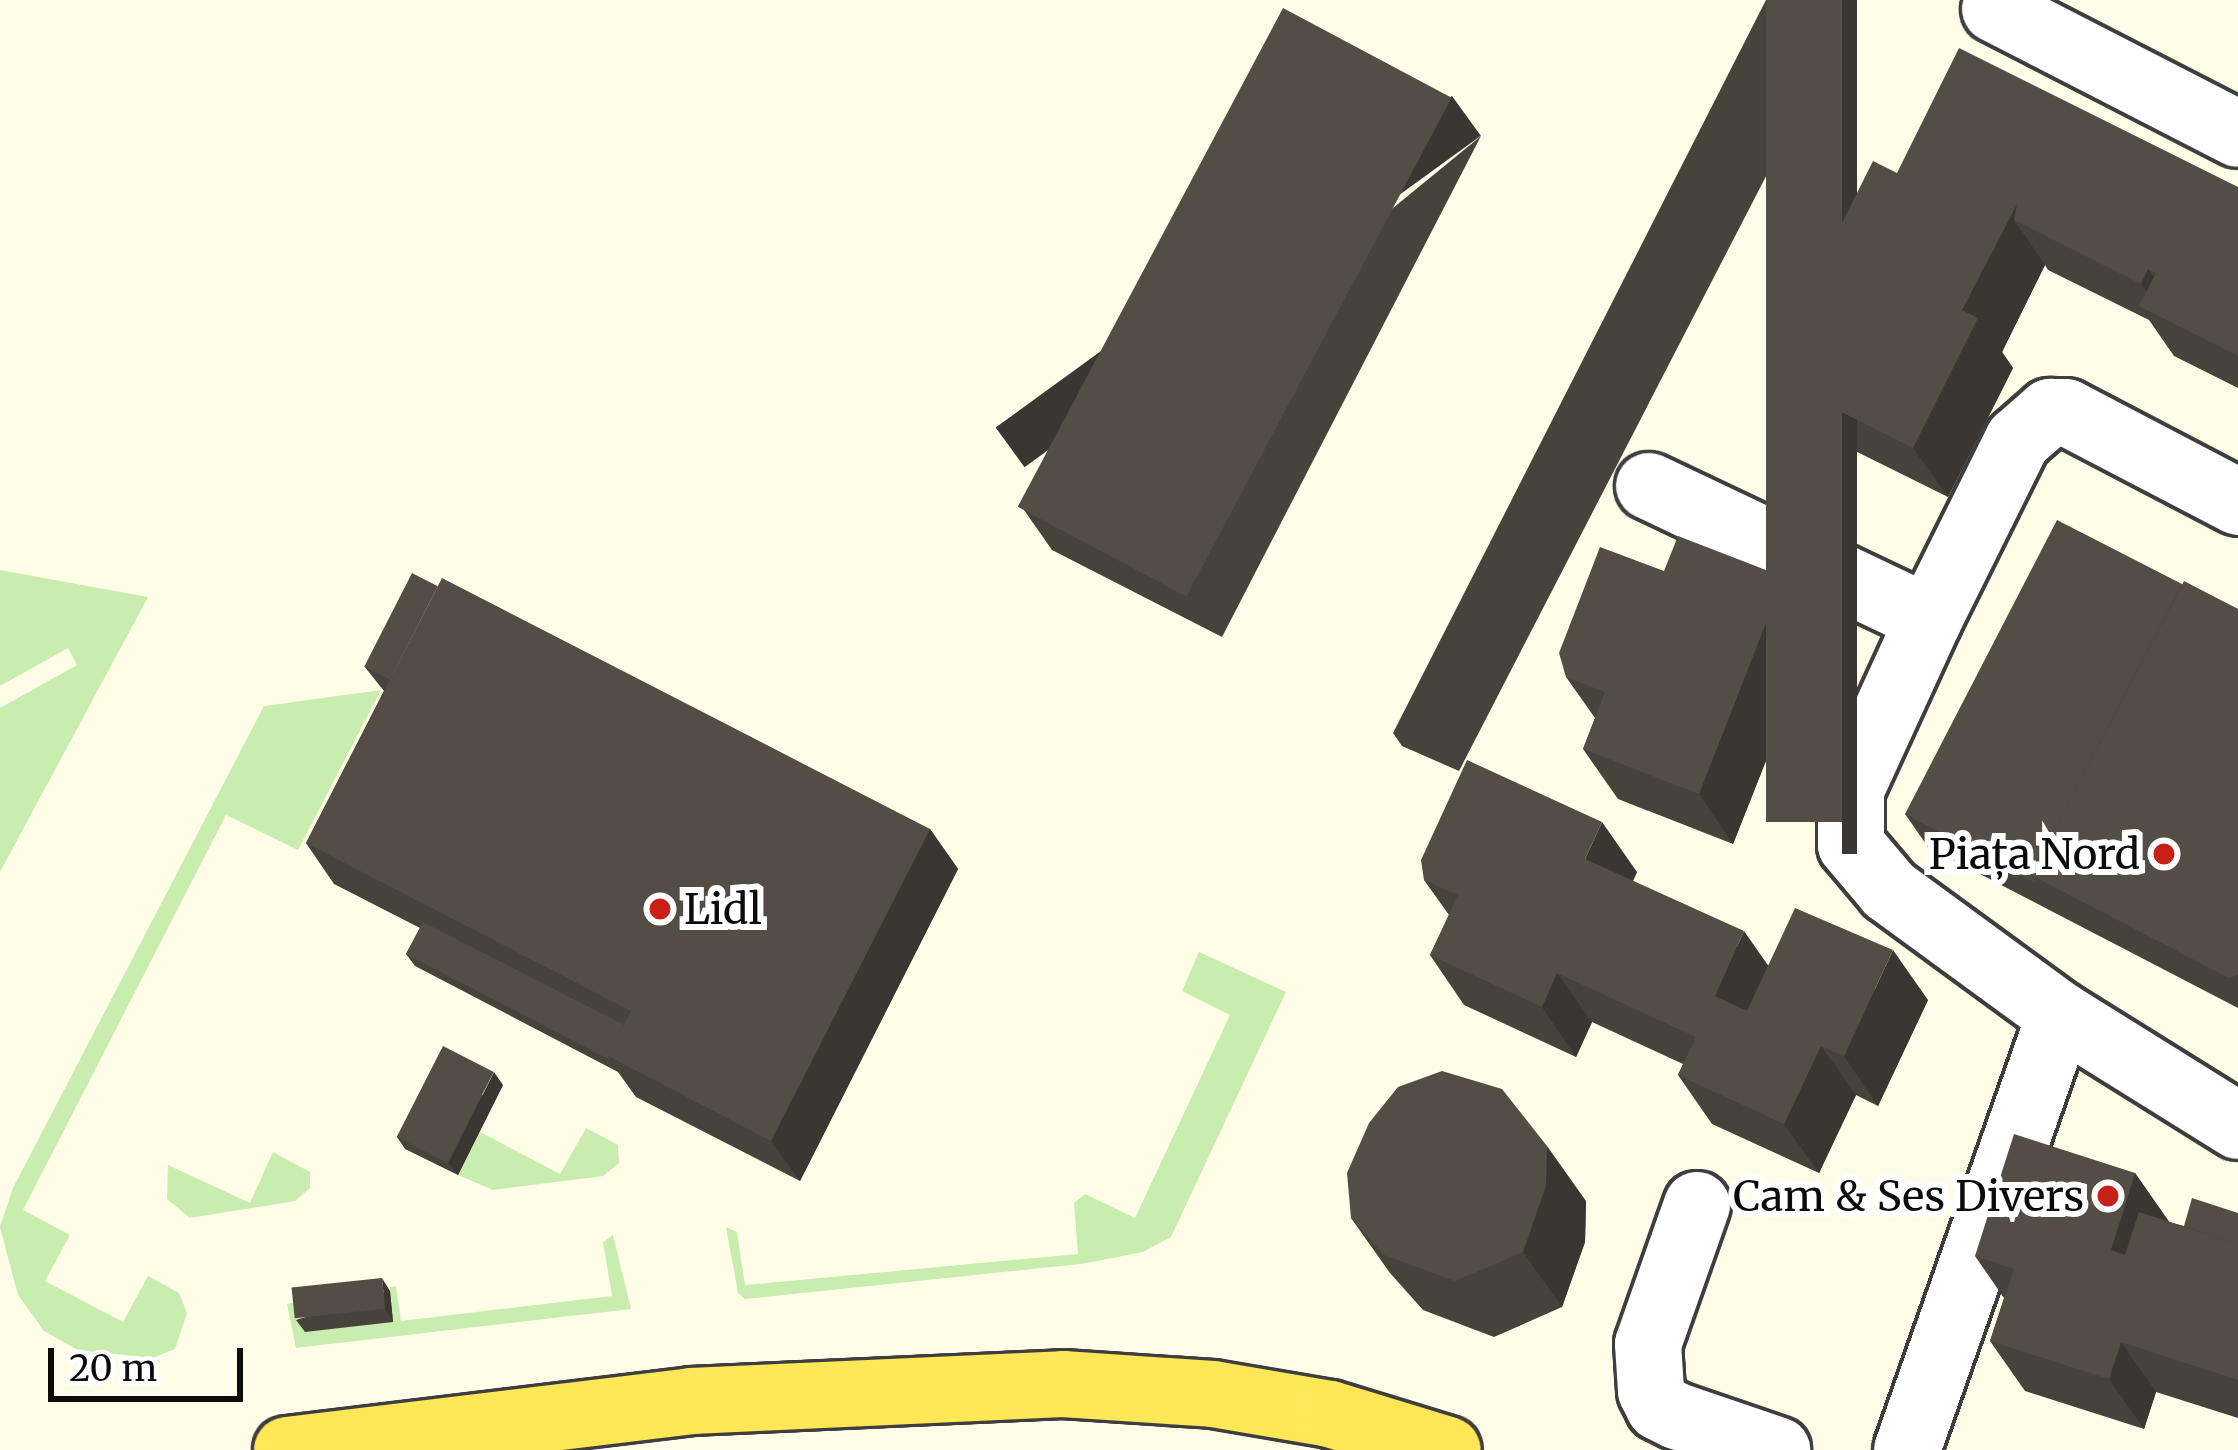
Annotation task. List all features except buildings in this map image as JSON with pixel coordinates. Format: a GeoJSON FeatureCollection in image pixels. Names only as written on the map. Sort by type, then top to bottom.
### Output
{"type":"FeatureCollection","features":[{"type":"Feature","properties":{"kind":"main road"},"geometry":{"type":"LineString","coordinates":[[286,1450],[670,1403],[1063,1384],[1213,1394],[1330,1414],[1448,1450]]}},
{"type":"Feature","properties":{"kind":"street"},"geometry":{"type":"LineString","coordinates":[[1995,9],[2238,134]]}},
{"type":"Feature","properties":{"kind":"street"},"geometry":{"type":"LineString","coordinates":[[2238,502],[2066,412],[2050,412],[2018,440],[1851,789],[1851,845],[1889,890],[2060,1016],[2238,1126]]}},
{"type":"Feature","properties":{"kind":"street"},"geometry":{"type":"LineString","coordinates":[[1649,486],[1929,619]]}},
{"type":"Feature","properties":{"kind":"street"},"geometry":{"type":"LineString","coordinates":[[1906,1450],[2060,1016]]}},
{"type":"Feature","properties":{"kind":"street"},"geometry":{"type":"LineString","coordinates":[[1697,1205],[1648,1344],[1651,1391],[1659,1408],[1677,1417],[1777,1450]]}},
{"type":"Feature","properties":{"kind":"green space"},"geometry":{"type":"Polygon","coordinates":[[[0,570],[148,597],[0,872],[0,708],[77,665],[68,648],[0,686],[0,570]]]}},
{"type":"Feature","properties":{"kind":"green space"},"geometry":{"type":"Polygon","coordinates":[[[381,690],[298,850],[226,815],[23,1210],[70,1235],[45,1281],[123,1322],[148,1276],[179,1293],[187,1313],[175,1349],[152,1358],[78,1350],[44,1331],[18,1295],[0,1227],[13,1188],[264,706],[381,690]]]}},
{"type":"Feature","properties":{"kind":"green space"},"geometry":{"type":"Polygon","coordinates":[[[1199,952],[1286,992],[1171,1237],[1143,1252],[1081,1264],[745,1299],[738,1293],[726,1227],[737,1232],[745,1285],[1078,1254],[1074,1203],[1085,1194],[1135,1218],[1230,1015],[1182,991],[1199,952]]]}},
{"type":"Feature","properties":{"kind":"green space"},"geometry":{"type":"Polygon","coordinates":[[[586,1128],[618,1145],[619,1163],[603,1176],[493,1190],[458,1175],[480,1132],[560,1174],[586,1128]]]}},
{"type":"Feature","properties":{"kind":"green space"},"geometry":{"type":"Polygon","coordinates":[[[273,1152],[310,1172],[310,1188],[295,1201],[190,1218],[167,1199],[168,1165],[250,1203],[273,1152]]]}},
{"type":"Feature","properties":{"kind":"green space"},"geometry":{"type":"Polygon","coordinates":[[[613,1235],[631,1309],[296,1348],[287,1304],[301,1301],[393,1322],[390,1287],[396,1286],[401,1321],[612,1296],[603,1242],[613,1235]]]}},
{"type":"Feature","properties":{"kind":"place","name":"Piața Nord"},"geometry":{"type":"Point","coordinates":[2164,854]}},
{"type":"Feature","properties":{"kind":"place","name":"Lidl"},"geometry":{"type":"Point","coordinates":[660,909]}},
{"type":"Feature","properties":{"kind":"place","name":"Cam & Ses Divers"},"geometry":{"type":"Point","coordinates":[2108,1196]}}]}
